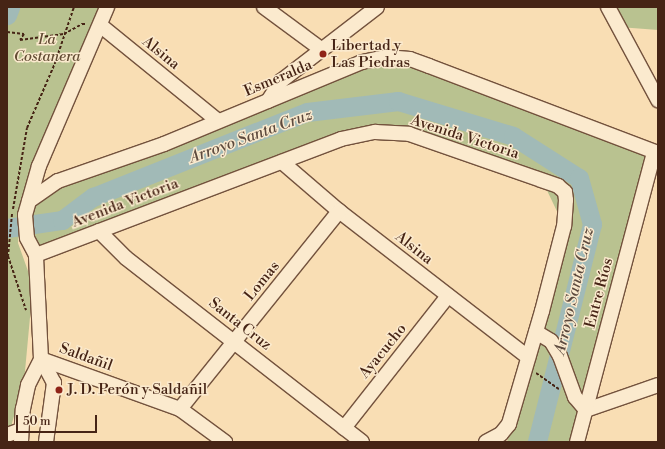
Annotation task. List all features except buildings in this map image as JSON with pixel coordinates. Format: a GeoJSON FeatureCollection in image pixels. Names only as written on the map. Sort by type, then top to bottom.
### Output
{"type":"FeatureCollection","features":[{"type":"Feature","properties":{"kind":"street"},"geometry":{"type":"LineString","coordinates":[[46,442],[54,383],[41,359],[36,255],[27,238],[25,215],[40,166],[107,7]]}},
{"type":"Feature","properties":{"kind":"street"},"geometry":{"type":"LineString","coordinates":[[264,7],[321,49]]}},
{"type":"Feature","properties":{"kind":"street"},"geometry":{"type":"LineString","coordinates":[[268,101],[281,81],[377,7]]}},
{"type":"Feature","properties":{"kind":"street"},"geometry":{"type":"LineString","coordinates":[[608,7],[658,100]]}},
{"type":"Feature","properties":{"kind":"street","name":"Alsina"},"geometry":{"type":"LineString","coordinates":[[100,25],[218,122]]}},
{"type":"Feature","properties":{"kind":"street","name":"Esmeralda"},"geometry":{"type":"LineString","coordinates":[[29,201],[58,181],[164,144],[362,62],[386,57],[410,60],[656,152]]}},
{"type":"Feature","properties":{"kind":"street","name":"Avenida Victoria"},"geometry":{"type":"LineString","coordinates":[[36,255],[341,139],[391,132],[409,134],[558,186],[565,192],[566,200],[564,226],[536,332],[509,424],[501,434],[488,441]]}},
{"type":"Feature","properties":{"kind":"street","name":"Entre Ríos"},"geometry":{"type":"LineString","coordinates":[[577,442],[656,152]]}},
{"type":"Feature","properties":{"kind":"street","name":"Alsina"},"geometry":{"type":"LineString","coordinates":[[282,162],[339,211],[528,358]]}},
{"type":"Feature","properties":{"kind":"street","name":"Lomas"},"geometry":{"type":"LineString","coordinates":[[180,409],[339,211]]}},
{"type":"Feature","properties":{"kind":"street","name":"Santa Cruz"},"geometry":{"type":"LineString","coordinates":[[99,231],[126,258],[236,341],[362,442]]}},
{"type":"Feature","properties":{"kind":"street","name":"Ayacucho"},"geometry":{"type":"LineString","coordinates":[[344,428],[448,296]]}},
{"type":"Feature","properties":{"kind":"street"},"geometry":{"type":"LineString","coordinates":[[536,332],[551,341],[560,356],[575,397],[586,410],[658,385]]}},
{"type":"Feature","properties":{"kind":"street"},"geometry":{"type":"LineString","coordinates":[[7,435],[21,436],[28,385],[41,359]]}},
{"type":"Feature","properties":{"kind":"street","name":"Saldañil"},"geometry":{"type":"LineString","coordinates":[[41,359],[180,409],[225,442]]}},
{"type":"Feature","properties":{"kind":"path"},"geometry":{"type":"LineString","coordinates":[[27,315],[8,256],[8,236],[27,128],[55,63],[74,7]]}},
{"type":"Feature","properties":{"kind":"path"},"geometry":{"type":"LineString","coordinates":[[7,32],[24,34],[20,40],[64,34],[82,24],[100,25]]}},
{"type":"Feature","properties":{"kind":"path"},"geometry":{"type":"LineString","coordinates":[[545,379],[562,392]]}},
{"type":"Feature","properties":{"kind":"green space","name":"La Costanera"},"geometry":{"type":"Polygon","coordinates":[[[7,7],[107,7],[50,141],[21,198],[18,243],[33,285],[24,382],[12,423],[12,442],[7,442],[7,7]]]}},
{"type":"Feature","properties":{"kind":"green space"},"geometry":{"type":"Polygon","coordinates":[[[608,7],[658,7],[658,30],[619,27],[608,7]]]}},
{"type":"Feature","properties":{"kind":"green space"},"geometry":{"type":"Polygon","coordinates":[[[386,57],[654,152],[578,442],[507,442],[531,359],[564,226],[542,180],[409,134],[375,132],[36,255],[29,201],[58,181],[386,57]]]}},
{"type":"Feature","properties":{"kind":"waterway"},"geometry":{"type":"LineString","coordinates":[[7,15],[10,7]]}},
{"type":"Feature","properties":{"kind":"waterway","name":"Arroyo Santa Cruz"},"geometry":{"type":"LineString","coordinates":[[7,228],[62,220],[93,197],[307,112],[398,101],[513,136],[579,178],[592,224],[537,442]]}},
{"type":"Feature","properties":{"kind":"place","name":"Libertad y Las Piedras"},"geometry":{"type":"Point","coordinates":[323,54]}},
{"type":"Feature","properties":{"kind":"place","name":"J. D. Perón y Saldañil"},"geometry":{"type":"Point","coordinates":[59,390]}}]}
